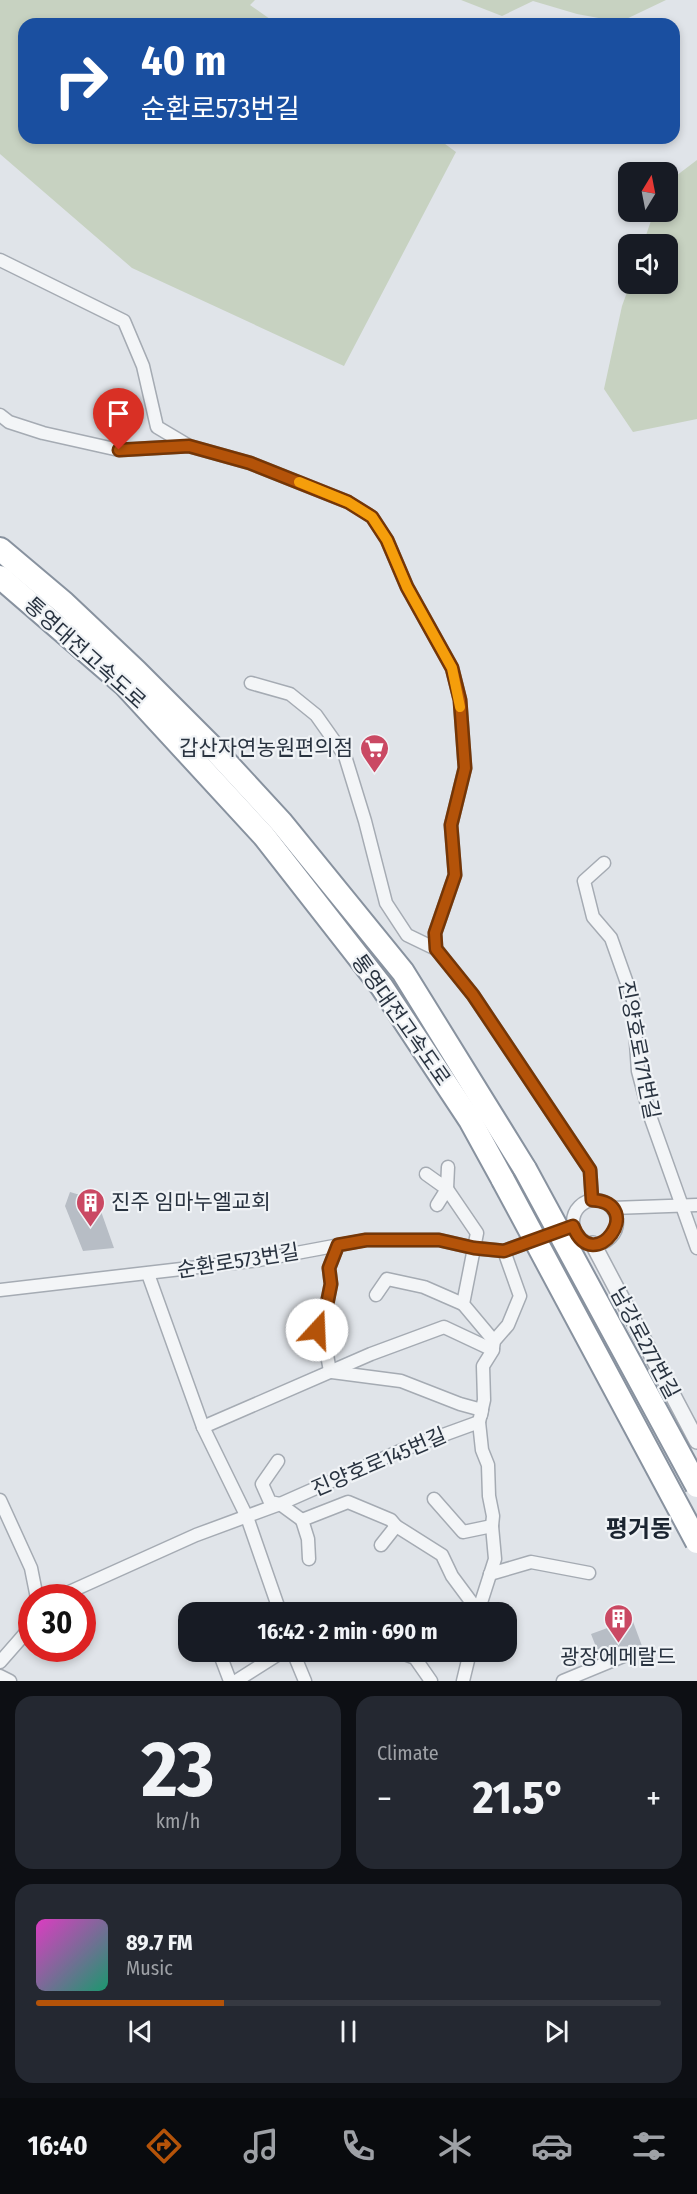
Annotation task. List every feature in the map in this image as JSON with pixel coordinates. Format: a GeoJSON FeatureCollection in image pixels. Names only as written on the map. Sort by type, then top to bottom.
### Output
{"type":"FeatureCollection","features":[{"type":"Feature","properties":{"kind":"highway","name":"통영대전고속도로"},"geometry":{"type":"LineString","coordinates":[[0,549],[64,603],[211,746],[281,822],[403,972],[525,1169],[697,1486]]}},
{"type":"Feature","properties":{"kind":"highway","name":"통영대전고속도로"},"geometry":{"type":"LineString","coordinates":[[0,577],[125,685],[264,836],[382,987],[470,1120],[697,1542]]}},
{"type":"Feature","properties":{"kind":"street"},"geometry":{"type":"LineString","coordinates":[[0,260],[124,321],[143,366],[157,427],[189,446],[260,467],[348,502],[372,517],[387,540],[407,587],[452,668],[460,700],[465,768],[451,825],[455,875],[435,933],[436,949]]}},
{"type":"Feature","properties":{"kind":"street"},"geometry":{"type":"LineString","coordinates":[[0,415],[9,422],[43,433],[119,450],[189,446]]}},
{"type":"Feature","properties":{"kind":"street"},"geometry":{"type":"LineString","coordinates":[[251,683],[290,694],[316,715],[345,756],[365,821],[386,903],[407,935],[436,949],[473,995],[590,1170],[592,1200]]}},
{"type":"Feature","properties":{"kind":"street","name":"진양호로171번길"},"geometry":{"type":"LineString","coordinates":[[604,863],[584,880],[593,917],[611,938],[633,1000],[638,1071],[650,1116],[697,1248]]}},
{"type":"Feature","properties":{"kind":"street"},"geometry":{"type":"LineString","coordinates":[[437,1205],[447,1189],[448,1167]]}},
{"type":"Feature","properties":{"kind":"street"},"geometry":{"type":"LineString","coordinates":[[426,1174],[447,1189],[477,1233],[463,1304]]}},
{"type":"Feature","properties":{"kind":"street"},"geometry":{"type":"LineString","coordinates":[[592,1200],[606,1203],[612,1208],[617,1221],[612,1235],[601,1244],[593,1244],[580,1239],[573,1226],[573,1219],[579,1207],[592,1200]]}},
{"type":"Feature","properties":{"kind":"street"},"geometry":{"type":"LineString","coordinates":[[612,1208],[697,1205]]}},
{"type":"Feature","properties":{"kind":"street","name":"순환로573번길"},"geometry":{"type":"LineString","coordinates":[[0,1290],[258,1260],[366,1240],[439,1240],[474,1248],[504,1251],[573,1226]]}},
{"type":"Feature","properties":{"kind":"street","name":"남강로277번길"},"geometry":{"type":"LineString","coordinates":[[593,1244],[697,1441]]}},
{"type":"Feature","properties":{"kind":"street"},"geometry":{"type":"LineString","coordinates":[[330,1371],[327,1355],[320,1347],[315,1317],[321,1315],[327,1304],[331,1284],[329,1268],[338,1245]]}},
{"type":"Feature","properties":{"kind":"street","name":"진양호로145번길"},"geometry":{"type":"LineString","coordinates":[[480,1602],[495,1559],[492,1526],[494,1516],[489,1496],[488,1465],[482,1450],[480,1418],[484,1400],[483,1366],[507,1325],[520,1296],[504,1251]]}},
{"type":"Feature","properties":{"kind":"street"},"geometry":{"type":"LineString","coordinates":[[148,1274],[203,1426],[247,1517],[277,1602]]}},
{"type":"Feature","properties":{"kind":"street"},"geometry":{"type":"LineString","coordinates":[[376,1295],[387,1279],[424,1287],[463,1304],[493,1346]]}},
{"type":"Feature","properties":{"kind":"street"},"geometry":{"type":"LineString","coordinates":[[203,1426],[371,1353],[444,1327],[493,1346]]}},
{"type":"Feature","properties":{"kind":"street","name":"진양호로145번길"},"geometry":{"type":"LineString","coordinates":[[330,1371],[401,1381],[482,1410],[480,1418]]}},
{"type":"Feature","properties":{"kind":"street","name":"진양호로145번길"},"geometry":{"type":"LineString","coordinates":[[87,1584],[196,1535],[280,1504],[480,1418]]}},
{"type":"Feature","properties":{"kind":"street"},"geometry":{"type":"LineString","coordinates":[[278,1461],[262,1485],[270,1502],[280,1504]]}},
{"type":"Feature","properties":{"kind":"street"},"geometry":{"type":"LineString","coordinates":[[434,1499],[463,1532],[492,1526]]}},
{"type":"Feature","properties":{"kind":"street"},"geometry":{"type":"LineString","coordinates":[[0,1500],[31,1568],[34,1584]]}},
{"type":"Feature","properties":{"kind":"street","name":"진양호로145번길"},"geometry":{"type":"LineString","coordinates":[[280,1504],[302,1520],[348,1502],[391,1520],[396,1526],[442,1555],[452,1576],[470,1602]]}},
{"type":"Feature","properties":{"kind":"street"},"geometry":{"type":"LineString","coordinates":[[302,1520],[308,1539],[309,1559]]}},
{"type":"Feature","properties":{"kind":"street"},"geometry":{"type":"LineString","coordinates":[[381,1545],[396,1526]]}},
{"type":"Feature","properties":{"kind":"street"},"geometry":{"type":"LineString","coordinates":[[490,1574],[531,1562],[589,1573]]}},
{"type":"Feature","properties":{"kind":"street"},"geometry":{"type":"LineString","coordinates":[[0,1662],[18,1642]]}},
{"type":"Feature","properties":{"kind":"street"},"geometry":{"type":"LineString","coordinates":[[563,1681],[626,1655]]}},
{"type":"Feature","properties":{"kind":"street"},"geometry":{"type":"LineString","coordinates":[[223,1662],[230,1681]]}},
{"type":"Feature","properties":{"kind":"street"},"geometry":{"type":"LineString","coordinates":[[236,1681],[266,1662]]}},
{"type":"Feature","properties":{"kind":"street"},"geometry":{"type":"LineString","coordinates":[[297,1662],[305,1681]]}},
{"type":"Feature","properties":{"kind":"street"},"geometry":{"type":"LineString","coordinates":[[418,1662],[431,1681]]}},
{"type":"Feature","properties":{"kind":"street"},"geometry":{"type":"LineString","coordinates":[[463,1681],[468,1662]]}},
{"type":"Feature","properties":{"kind":"street"},"geometry":{"type":"LineString","coordinates":[[0,1676],[10,1681]]}},
{"type":"Feature","properties":{"kind":"green space"},"geometry":{"type":"Polygon","coordinates":[[[0,0],[255,0],[250,5],[268,18],[18,18],[18,144],[445,144],[456,152],[344,366],[132,268],[0,154],[0,0]]]}},
{"type":"Feature","properties":{"kind":"green space"},"geometry":{"type":"Polygon","coordinates":[[[461,0],[666,0],[628,18],[598,18],[533,1],[502,16],[461,0]]]}},
{"type":"Feature","properties":{"kind":"green space"},"geometry":{"type":"Polygon","coordinates":[[[697,160],[697,419],[633,432],[604,389],[626,294],[678,294],[678,234],[646,234],[651,222],[678,222],[678,174],[697,160]]]}},
{"type":"Feature","properties":{"kind":"building","name":"진주 임마누엘교회"},"geometry":{"type":"Polygon","coordinates":[[[70,1192],[97,1200],[114,1248],[83,1251],[65,1206],[70,1192]]]}},
{"type":"Feature","properties":{"kind":"building","name":"광장에메랄드"},"geometry":{"type":"Polygon","coordinates":[[[632,1619],[645,1654],[633,1658],[633,1651],[627,1647],[600,1657],[591,1634],[632,1619]]]}},
{"type":"Feature","properties":{"kind":"slow traffic"},"geometry":{"type":"LineString","coordinates":[[299,482],[348,502],[372,517],[387,540],[407,587],[452,668],[460,707]]}},
{"type":"Feature","properties":{"kind":"place","name":"갑산자연농원편의점"},"geometry":{"type":"Point","coordinates":[374,774]}},
{"type":"Feature","properties":{"kind":"place","name":"진주 임마누엘교회"},"geometry":{"type":"Point","coordinates":[90,1228]}},
{"type":"Feature","properties":{"kind":"place","name":"광장에메랄드"},"geometry":{"type":"Point","coordinates":[618,1644]}},
{"type":"Feature","properties":{"kind":"district","name":"평거동"},"geometry":{"type":"Point","coordinates":[639,1529]}},
{"type":"Feature","properties":{"kind":"route"},"geometry":{"type":"LineString","coordinates":[[119,450],[189,446],[250,463],[348,502],[372,517],[387,540],[407,587],[452,668],[460,700],[465,768],[451,825],[455,875],[435,933],[436,949],[473,995],[590,1170],[592,1200],[606,1203],[612,1208],[617,1221],[612,1235],[601,1244],[593,1244],[580,1239],[573,1226],[504,1251],[474,1248],[439,1240],[366,1240],[338,1245],[329,1268],[331,1284],[327,1304],[321,1315],[315,1317],[317,1330]]}}]}
